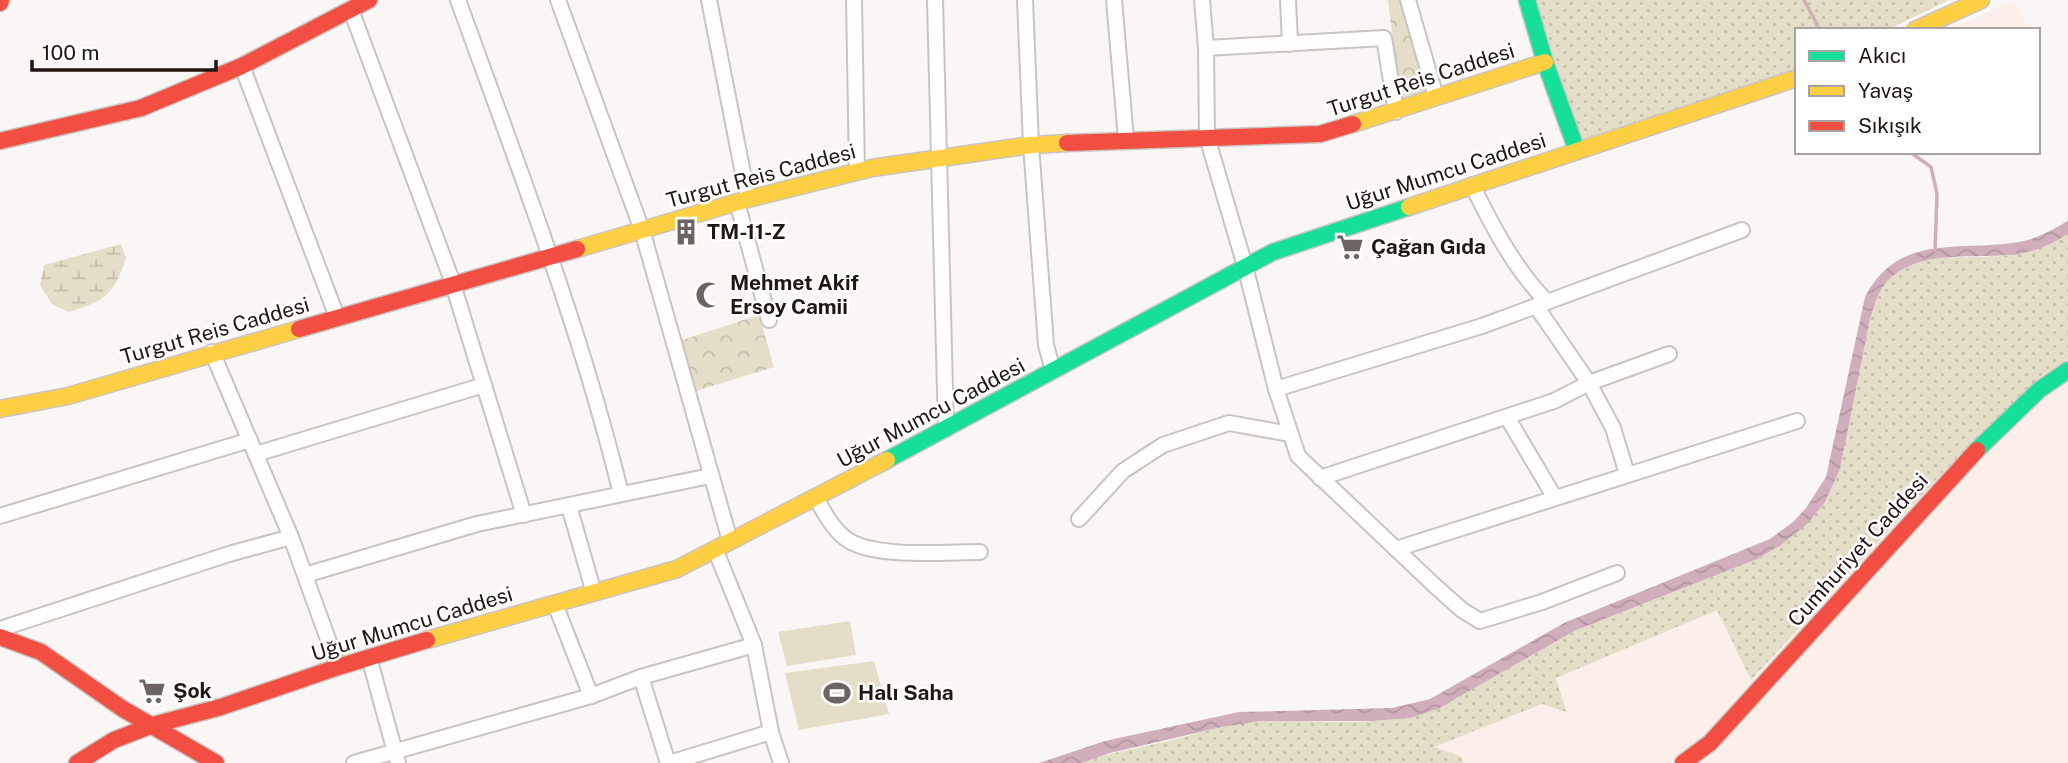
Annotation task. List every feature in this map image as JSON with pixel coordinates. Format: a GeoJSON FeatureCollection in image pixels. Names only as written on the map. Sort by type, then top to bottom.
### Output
{"type":"FeatureCollection","features":[{"type":"Feature","properties":{"kind":"street"},"geometry":{"type":"LineString","coordinates":[[0,141],[141,108],[242,65],[369,0]]}},
{"type":"Feature","properties":{"kind":"street"},"geometry":{"type":"LineString","coordinates":[[458,0],[551,257],[610,448],[621,494]]}},
{"type":"Feature","properties":{"kind":"street"},"geometry":{"type":"LineString","coordinates":[[558,0],[642,230],[710,476],[722,545],[754,645],[771,732],[781,763]]}},
{"type":"Feature","properties":{"kind":"street"},"geometry":{"type":"LineString","coordinates":[[709,0],[743,200],[769,320]]}},
{"type":"Feature","properties":{"kind":"street"},"geometry":{"type":"LineString","coordinates":[[854,0],[857,172]]}},
{"type":"Feature","properties":{"kind":"street"},"geometry":{"type":"LineString","coordinates":[[935,0],[946,429]]}},
{"type":"Feature","properties":{"kind":"street"},"geometry":{"type":"LineString","coordinates":[[1025,0],[1031,145],[1046,345],[1053,371]]}},
{"type":"Feature","properties":{"kind":"street"},"geometry":{"type":"LineString","coordinates":[[1114,0],[1126,139]]}},
{"type":"Feature","properties":{"kind":"street"},"geometry":{"type":"LineString","coordinates":[[1202,0],[1206,48],[1207,137],[1245,266],[1276,389],[1298,456],[1462,610],[1480,621],[1542,602],[1617,573]]}},
{"type":"Feature","properties":{"kind":"street"},"geometry":{"type":"LineString","coordinates":[[1288,0],[1290,44]]}},
{"type":"Feature","properties":{"kind":"street"},"geometry":{"type":"LineString","coordinates":[[1408,0],[1436,97]]}},
{"type":"Feature","properties":{"kind":"street"},"geometry":{"type":"LineString","coordinates":[[1527,0],[1545,62],[1577,151]]}},
{"type":"Feature","properties":{"kind":"street"},"geometry":{"type":"LineString","coordinates":[[1919,28],[1980,0]]}},
{"type":"Feature","properties":{"kind":"street"},"geometry":{"type":"LineString","coordinates":[[351,10],[453,284],[524,515]]}},
{"type":"Feature","properties":{"kind":"street"},"geometry":{"type":"LineString","coordinates":[[1206,48],[1384,38],[1396,112]]}},
{"type":"Feature","properties":{"kind":"street","name":"Turgut Reis Caddesi"},"geometry":{"type":"LineString","coordinates":[[0,410],[68,396],[743,200],[857,172],[1031,145],[1126,139],[1320,134],[1396,112],[1545,62]]}},
{"type":"Feature","properties":{"kind":"street"},"geometry":{"type":"LineString","coordinates":[[242,65],[337,317]]}},
{"type":"Feature","properties":{"kind":"street","name":"Uğur Mumcu Caddesi"},"geometry":{"type":"LineString","coordinates":[[77,763],[94,758],[114,740],[153,725],[221,707],[369,657],[677,569],[946,429],[1273,252],[1795,79]]}},
{"type":"Feature","properties":{"kind":"street"},"geometry":{"type":"LineString","coordinates":[[1472,185],[1495,231],[1529,283],[1614,428],[1627,474]]}},
{"type":"Feature","properties":{"kind":"street"},"geometry":{"type":"LineString","coordinates":[[1276,389],[1482,326],[1742,230]]}},
{"type":"Feature","properties":{"kind":"street"},"geometry":{"type":"LineString","coordinates":[[212,352],[291,537],[338,667]]}},
{"type":"Feature","properties":{"kind":"street"},"geometry":{"type":"LineString","coordinates":[[1320,478],[1554,401],[1589,383],[1669,354]]}},
{"type":"Feature","properties":{"kind":"street","name":"Cumhuriyet Caddesi"},"geometry":{"type":"LineString","coordinates":[[1683,763],[1710,743],[1982,444],[2039,390],[2068,370]]}},
{"type":"Feature","properties":{"kind":"street"},"geometry":{"type":"LineString","coordinates":[[0,516],[484,385]]}},
{"type":"Feature","properties":{"kind":"street"},"geometry":{"type":"LineString","coordinates":[[1507,417],[1555,498]]}},
{"type":"Feature","properties":{"kind":"street"},"geometry":{"type":"LineString","coordinates":[[1396,549],[1797,421]]}},
{"type":"Feature","properties":{"kind":"street"},"geometry":{"type":"LineString","coordinates":[[1079,519],[1123,471],[1163,445],[1229,423],[1290,434]]}},
{"type":"Feature","properties":{"kind":"street"},"geometry":{"type":"LineString","coordinates":[[305,575],[477,524],[710,476]]}},
{"type":"Feature","properties":{"kind":"street"},"geometry":{"type":"LineString","coordinates":[[816,498],[828,519],[844,538],[860,548],[885,551],[980,552]]}},
{"type":"Feature","properties":{"kind":"street"},"geometry":{"type":"LineString","coordinates":[[569,506],[594,593]]}},
{"type":"Feature","properties":{"kind":"street"},"geometry":{"type":"LineString","coordinates":[[0,629],[229,554],[291,537]]}},
{"type":"Feature","properties":{"kind":"street"},"geometry":{"type":"LineString","coordinates":[[555,604],[591,696]]}},
{"type":"Feature","properties":{"kind":"street"},"geometry":{"type":"LineString","coordinates":[[0,637],[41,652],[123,709],[211,761]]}},
{"type":"Feature","properties":{"kind":"street"},"geometry":{"type":"LineString","coordinates":[[354,763],[397,757],[591,696],[641,677],[754,645]]}},
{"type":"Feature","properties":{"kind":"street"},"geometry":{"type":"LineString","coordinates":[[369,657],[397,757]]}},
{"type":"Feature","properties":{"kind":"street"},"geometry":{"type":"LineString","coordinates":[[641,677],[668,763],[771,732]]}},
{"type":"Feature","properties":{"kind":"shaded area"},"geometry":{"type":"Polygon","coordinates":[[[2014,0],[2027,28],[1953,28],[2014,0]]]}},
{"type":"Feature","properties":{"kind":"shaded area"},"geometry":{"type":"Polygon","coordinates":[[[2068,266],[2068,763],[1367,763],[1759,583],[2068,266]]]}},
{"type":"Feature","properties":{"kind":"green space"},"geometry":{"type":"Polygon","coordinates":[[[1388,0],[1401,0],[1425,91],[1400,99],[1388,0]]]}},
{"type":"Feature","properties":{"kind":"green space"},"geometry":{"type":"Polygon","coordinates":[[[1535,0],[1949,0],[1891,28],[1795,28],[1795,69],[1581,140],[1535,0]]]}},
{"type":"Feature","properties":{"kind":"green space"},"geometry":{"type":"Polygon","coordinates":[[[2068,234],[2068,359],[2041,376],[1944,471],[1751,680],[1717,610],[1556,678],[1566,712],[1542,704],[1434,747],[1462,757],[1463,763],[1082,763],[1238,724],[1263,721],[1373,721],[1438,709],[1574,631],[1757,559],[1781,545],[1825,502],[1840,469],[1870,319],[1885,284],[1898,272],[1913,264],[1947,258],[2018,254],[2044,246],[2068,234]]]}},
{"type":"Feature","properties":{"kind":"green space"},"geometry":{"type":"Polygon","coordinates":[[[121,244],[126,258],[117,281],[106,295],[92,304],[69,312],[52,304],[40,285],[44,265],[121,244]]]}},
{"type":"Feature","properties":{"kind":"green space"},"geometry":{"type":"Polygon","coordinates":[[[759,315],[774,367],[693,392],[679,341],[759,315]]]}},
{"type":"Feature","properties":{"kind":"green space","name":"Halı Saha"},"geometry":{"type":"Polygon","coordinates":[[[850,621],[856,655],[787,666],[778,632],[850,621]]]}},
{"type":"Feature","properties":{"kind":"green space","name":"Halı Saha"},"geometry":{"type":"Polygon","coordinates":[[[874,661],[889,714],[799,730],[785,673],[874,661]]]}},
{"type":"Feature","properties":{"kind":"water"},"geometry":{"type":"Polygon","coordinates":[[[2068,221],[2068,234],[2038,249],[2018,254],[1930,260],[1898,272],[1885,284],[1870,319],[1840,469],[1825,502],[1808,523],[1781,545],[1757,559],[1574,631],[1438,709],[1410,718],[1373,721],[1261,721],[1222,727],[1110,753],[1082,763],[1039,763],[1105,741],[1239,712],[1392,708],[1430,699],[1564,623],[1770,539],[1793,522],[1806,508],[1826,477],[1865,297],[1879,276],[1895,262],[1913,254],[1932,249],[2019,242],[2050,231],[2068,221]]]}},
{"type":"Feature","properties":{"kind":"waterway"},"geometry":{"type":"LineString","coordinates":[[1804,0],[1819,28]]}},
{"type":"Feature","properties":{"kind":"waterway"},"geometry":{"type":"LineString","coordinates":[[1913,154],[1931,167],[1937,194],[1935,250]]}},
{"type":"Feature","properties":{"kind":"traffic: fast"},"geometry":{"type":"LineString","coordinates":[[1527,0],[1545,62],[1577,151]]}},
{"type":"Feature","properties":{"kind":"traffic: fast"},"geometry":{"type":"LineString","coordinates":[[887,460],[1273,252],[1409,207]]}},
{"type":"Feature","properties":{"kind":"traffic: fast"},"geometry":{"type":"LineString","coordinates":[[1977,450],[2039,390],[2068,370]]}},
{"type":"Feature","properties":{"kind":"traffic: slow"},"geometry":{"type":"LineString","coordinates":[[1919,28],[1981,0]]}},
{"type":"Feature","properties":{"kind":"traffic: slow"},"geometry":{"type":"LineString","coordinates":[[1353,124],[1545,62]]}},
{"type":"Feature","properties":{"kind":"traffic: slow"},"geometry":{"type":"LineString","coordinates":[[1409,207],[1795,79]]}},
{"type":"Feature","properties":{"kind":"traffic: slow"},"geometry":{"type":"LineString","coordinates":[[577,249],[748,199],[872,168],[1031,145],[1067,143]]}},
{"type":"Feature","properties":{"kind":"traffic: slow"},"geometry":{"type":"LineString","coordinates":[[0,409],[68,396],[299,329]]}},
{"type":"Feature","properties":{"kind":"traffic: slow"},"geometry":{"type":"LineString","coordinates":[[427,640],[677,569],[887,460]]}},
{"type":"Feature","properties":{"kind":"traffic: jam"},"geometry":{"type":"LineString","coordinates":[[0,141],[141,108],[242,66],[369,0]]}},
{"type":"Feature","properties":{"kind":"traffic: jam"},"geometry":{"type":"LineString","coordinates":[[1067,143],[1320,134],[1353,124]]}},
{"type":"Feature","properties":{"kind":"traffic: jam"},"geometry":{"type":"LineString","coordinates":[[299,329],[577,249]]}},
{"type":"Feature","properties":{"kind":"traffic: jam"},"geometry":{"type":"LineString","coordinates":[[1683,763],[1710,743],[1977,450]]}},
{"type":"Feature","properties":{"kind":"traffic: jam"},"geometry":{"type":"LineString","coordinates":[[0,637],[41,652],[123,709],[216,763]]}},
{"type":"Feature","properties":{"kind":"traffic: jam"},"geometry":{"type":"LineString","coordinates":[[77,763],[114,740],[153,725],[221,707],[427,640]]}},
{"type":"Feature","properties":{"kind":"place","name":"TM-11-Z"},"geometry":{"type":"Point","coordinates":[686,232]}},
{"type":"Feature","properties":{"kind":"place","name":"Çağan Gıda"},"geometry":{"type":"Point","coordinates":[1350,247]}},
{"type":"Feature","properties":{"kind":"place","name":"Mehmet Akif Ersoy Camii"},"geometry":{"type":"Point","coordinates":[709,295]}},
{"type":"Feature","properties":{"kind":"place","name":"Şok"},"geometry":{"type":"Point","coordinates":[152,691]}},
{"type":"Feature","properties":{"kind":"place","name":"Halı Saha"},"geometry":{"type":"Point","coordinates":[837,693]}}]}
